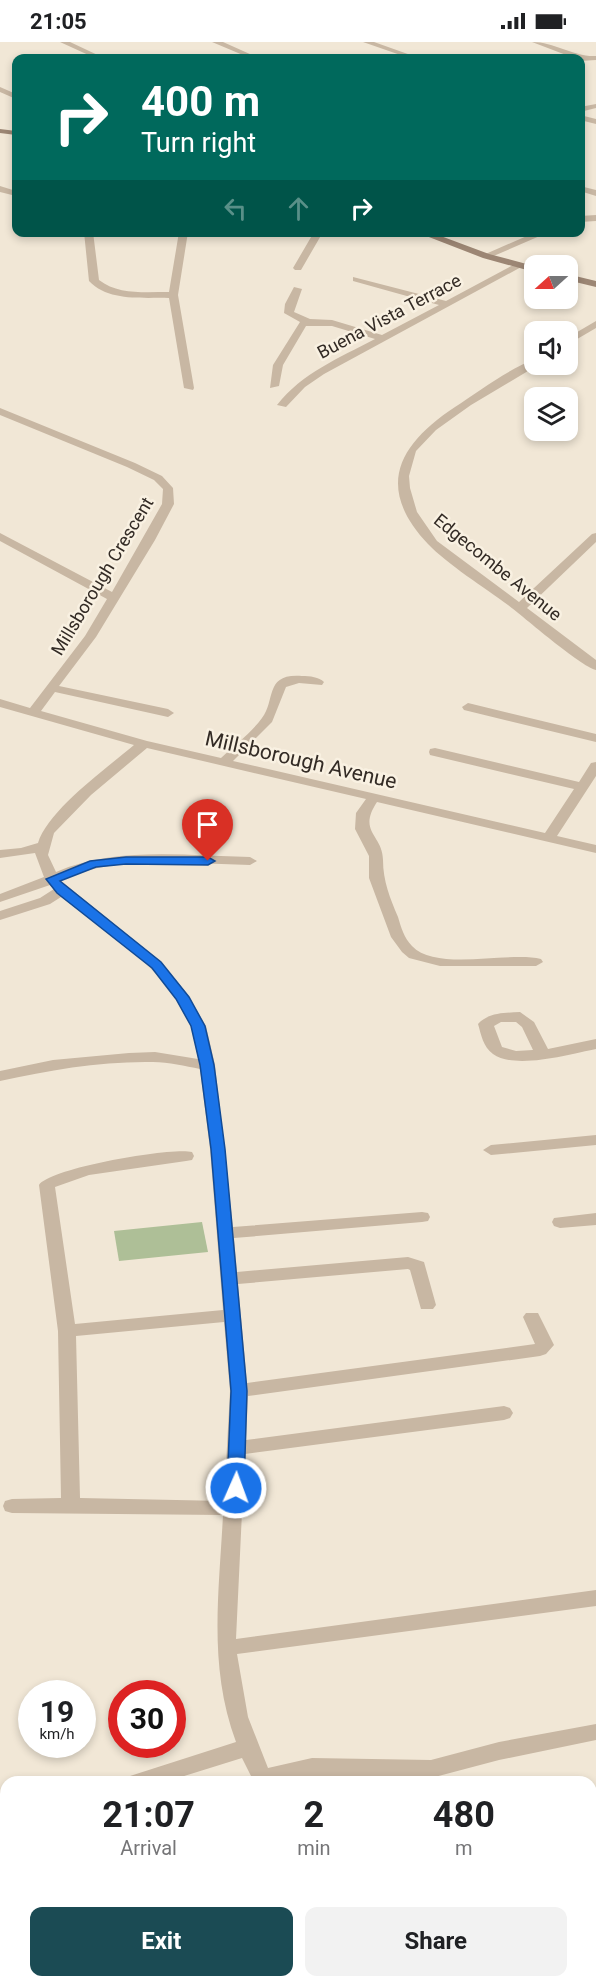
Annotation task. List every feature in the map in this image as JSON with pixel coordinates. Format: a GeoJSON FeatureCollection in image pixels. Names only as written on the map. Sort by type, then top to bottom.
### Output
{"type":"FeatureCollection","features":[{"type":"Feature","properties":{"kind":"street"},"geometry":{"type":"LineString","coordinates":[[64,42],[91,54]]}},
{"type":"Feature","properties":{"kind":"street"},"geometry":{"type":"LineString","coordinates":[[216,42],[245,54]]}},
{"type":"Feature","properties":{"kind":"street"},"geometry":{"type":"LineString","coordinates":[[367,42],[403,54]]}},
{"type":"Feature","properties":{"kind":"street"},"geometry":{"type":"LineString","coordinates":[[536,42],[569,54]]}},
{"type":"Feature","properties":{"kind":"street"},"geometry":{"type":"LineString","coordinates":[[89,237],[93,272],[97,284],[122,292],[173,295]]}},
{"type":"Feature","properties":{"kind":"street"},"geometry":{"type":"LineString","coordinates":[[183,237],[173,295],[189,388]]}},
{"type":"Feature","properties":{"kind":"street"},"geometry":{"type":"LineString","coordinates":[[298,268],[316,237]]}},
{"type":"Feature","properties":{"kind":"street"},"geometry":{"type":"LineString","coordinates":[[434,237],[524,268]]}},
{"type":"Feature","properties":{"kind":"street"},"geometry":{"type":"LineString","coordinates":[[486,256],[533,237]]}},
{"type":"Feature","properties":{"kind":"street","name":"Buena Vista Terrace"},"geometry":{"type":"LineString","coordinates":[[282,405],[309,379],[518,266]]}},
{"type":"Feature","properties":{"kind":"street"},"geometry":{"type":"LineString","coordinates":[[356,279],[447,304]]}},
{"type":"Feature","properties":{"kind":"street"},"geometry":{"type":"LineString","coordinates":[[578,280],[596,284]]}},
{"type":"Feature","properties":{"kind":"street"},"geometry":{"type":"LineString","coordinates":[[297,289],[290,304],[289,313],[308,322],[338,325],[382,338]]}},
{"type":"Feature","properties":{"kind":"street"},"geometry":{"type":"LineString","coordinates":[[274,386],[278,365],[290,342],[298,328],[308,322]]}},
{"type":"Feature","properties":{"kind":"street"},"geometry":{"type":"LineString","coordinates":[[578,335],[596,324]]}},
{"type":"Feature","properties":{"kind":"street","name":"Edgecombe Avenue"},"geometry":{"type":"LineString","coordinates":[[524,369],[471,401],[431,429],[411,452],[405,469],[406,497],[410,511],[419,527],[433,543],[596,666]]}},
{"type":"Feature","properties":{"kind":"street","name":"Millsborough Crescent"},"geometry":{"type":"LineString","coordinates":[[0,411],[131,465],[158,478],[168,488],[168,504],[90,637],[33,712]]}},
{"type":"Feature","properties":{"kind":"street"},"geometry":{"type":"LineString","coordinates":[[0,536],[113,597]]}},
{"type":"Feature","properties":{"kind":"street"},"geometry":{"type":"LineString","coordinates":[[519,609],[596,536]]}},
{"type":"Feature","properties":{"kind":"street"},"geometry":{"type":"LineString","coordinates":[[224,763],[270,716],[275,694],[282,685],[290,679],[297,678],[318,682]]}},
{"type":"Feature","properties":{"kind":"street"},"geometry":{"type":"LineString","coordinates":[[53,688],[168,712]]}},
{"type":"Feature","properties":{"kind":"street","name":"Millsborough Avenue"},"geometry":{"type":"LineString","coordinates":[[0,703],[144,744],[596,849]]}},
{"type":"Feature","properties":{"kind":"street"},"geometry":{"type":"LineString","coordinates":[[468,707],[596,738]]}},
{"type":"Feature","properties":{"kind":"street"},"geometry":{"type":"LineString","coordinates":[[144,744],[86,792],[48,832],[41,855],[57,885],[156,965],[183,997],[198,1026],[207,1065],[218,1149],[239,1391],[235,1508],[226,1648],[228,1678],[239,1722],[262,1776]]}},
{"type":"Feature","properties":{"kind":"street"},"geometry":{"type":"LineString","coordinates":[[435,752],[582,787]]}},
{"type":"Feature","properties":{"kind":"street"},"geometry":{"type":"LineString","coordinates":[[549,837],[596,766]]}},
{"type":"Feature","properties":{"kind":"street"},"geometry":{"type":"LineString","coordinates":[[374,797],[363,813],[362,829],[376,856],[376,878],[398,937],[404,946],[412,954],[440,962],[536,962]]}},
{"type":"Feature","properties":{"kind":"street"},"geometry":{"type":"LineString","coordinates":[[0,854],[22,852],[42,846]]}},
{"type":"Feature","properties":{"kind":"street"},"geometry":{"type":"LineString","coordinates":[[0,916],[45,901],[57,885],[79,867],[126,861],[250,861]]}},
{"type":"Feature","properties":{"kind":"street"},"geometry":{"type":"LineString","coordinates":[[0,898],[21,893],[33,885],[57,885]]}},
{"type":"Feature","properties":{"kind":"street"},"geometry":{"type":"LineString","coordinates":[[542,1053],[596,1044]]}},
{"type":"Feature","properties":{"kind":"street"},"geometry":{"type":"LineString","coordinates":[[0,1076],[54,1065],[129,1058],[155,1057],[207,1065]]}},
{"type":"Feature","properties":{"kind":"street"},"geometry":{"type":"LineString","coordinates":[[491,1150],[596,1140]]}},
{"type":"Feature","properties":{"kind":"street"},"geometry":{"type":"LineString","coordinates":[[71,1505],[67,1331],[47,1185],[51,1180],[71,1174],[186,1155]]}},
{"type":"Feature","properties":{"kind":"street"},"geometry":{"type":"LineString","coordinates":[[225,1233],[422,1217]]}},
{"type":"Feature","properties":{"kind":"street"},"geometry":{"type":"LineString","coordinates":[[560,1222],[596,1219]]}},
{"type":"Feature","properties":{"kind":"street"},"geometry":{"type":"LineString","coordinates":[[229,1279],[415,1264],[418,1266],[427,1305]]}},
{"type":"Feature","properties":{"kind":"street"},"geometry":{"type":"LineString","coordinates":[[67,1331],[232,1315]]}},
{"type":"Feature","properties":{"kind":"street"},"geometry":{"type":"LineString","coordinates":[[239,1391],[540,1350],[545,1345],[532,1317]]}},
{"type":"Feature","properties":{"kind":"street"},"geometry":{"type":"LineString","coordinates":[[237,1448],[504,1413]]}},
{"type":"Feature","properties":{"kind":"street"},"geometry":{"type":"LineString","coordinates":[[12,1506],[235,1508]]}},
{"type":"Feature","properties":{"kind":"street"},"geometry":{"type":"LineString","coordinates":[[226,1648],[596,1598]]}},
{"type":"Feature","properties":{"kind":"street"},"geometry":{"type":"LineString","coordinates":[[279,1776],[312,1767],[431,1769],[499,1751],[596,1732]]}},
{"type":"Feature","properties":{"kind":"street"},"geometry":{"type":"LineString","coordinates":[[156,1776],[249,1747]]}},
{"type":"Feature","properties":{"kind":"green space"},"geometry":{"type":"Polygon","coordinates":[[[202,1222],[208,1252],[119,1261],[114,1231],[202,1222]]]}},
{"type":"Feature","properties":{"kind":"route"},"geometry":{"type":"LineString","coordinates":[[208,861],[126,861],[94,864],[79,867],[52,879],[62,890],[156,965],[183,997],[198,1026],[207,1065],[218,1149],[239,1391],[236,1488]]}}]}
